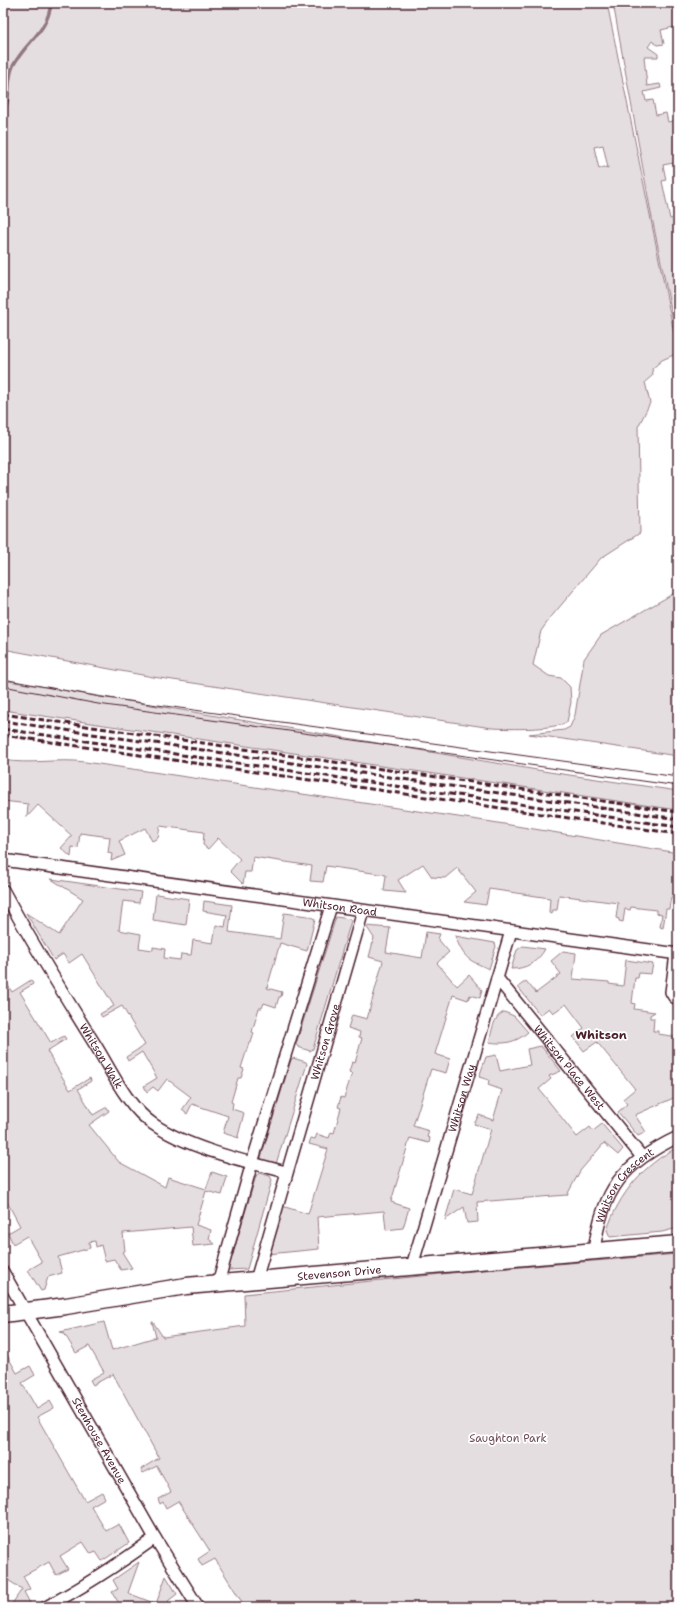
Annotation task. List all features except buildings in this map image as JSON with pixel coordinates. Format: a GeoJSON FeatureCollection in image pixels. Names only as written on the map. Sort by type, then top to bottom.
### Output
{"type":"FeatureCollection","features":[{"type":"Feature","properties":{"kind":"street","name":"Whitson Road"},"geometry":{"type":"LineString","coordinates":[[3,860],[677,954],[671,992],[674,997],[678,999]]}},
{"type":"Feature","properties":{"kind":"street","name":"Whitson Walk"},"geometry":{"type":"LineString","coordinates":[[3,890],[74,1011],[126,1095],[138,1111],[151,1123],[175,1137],[252,1163]]}},
{"type":"Feature","properties":{"kind":"street"},"geometry":{"type":"LineString","coordinates":[[218,1283],[252,1163],[331,906]]}},
{"type":"Feature","properties":{"kind":"street","name":"Whitson Grove"},"geometry":{"type":"LineString","coordinates":[[256,1280],[286,1172],[363,911]]}},
{"type":"Feature","properties":{"kind":"street","name":"Whitson Way"},"geometry":{"type":"LineString","coordinates":[[412,1266],[511,931]]}},
{"type":"Feature","properties":{"kind":"street","name":"Whitson Place West"},"geometry":{"type":"LineString","coordinates":[[497,978],[642,1157]]}},
{"type":"Feature","properties":{"kind":"street","name":"Whitson Crescent"},"geometry":{"type":"LineString","coordinates":[[594,1251],[597,1228],[606,1201],[623,1175],[642,1157],[678,1137]]}},
{"type":"Feature","properties":{"kind":"street"},"geometry":{"type":"LineString","coordinates":[[252,1163],[286,1172]]}},
{"type":"Feature","properties":{"kind":"street","name":"Stevenson Drive"},"geometry":{"type":"LineString","coordinates":[[3,1314],[26,1312],[186,1286],[678,1244]]}},
{"type":"Feature","properties":{"kind":"street","name":"Stenhouse Avenue"},"geometry":{"type":"LineString","coordinates":[[3,1272],[155,1538],[198,1607]]}},
{"type":"Feature","properties":{"kind":"street"},"geometry":{"type":"LineString","coordinates":[[46,1607],[114,1567],[155,1538]]}},
{"type":"Feature","properties":{"kind":"green space"},"geometry":{"type":"Polygon","coordinates":[[[3,3],[607,3],[678,353],[662,360],[652,369],[653,375],[645,382],[650,403],[638,427],[640,533],[601,558],[541,631],[533,665],[549,676],[561,678],[570,687],[571,702],[567,722],[561,725],[542,728],[492,728],[153,677],[3,649],[3,3]],[[603,145],[594,147],[599,169],[604,167],[608,168],[603,145]]]}},
{"type":"Feature","properties":{"kind":"green space"},"geometry":{"type":"Polygon","coordinates":[[[613,3],[678,3],[678,26],[661,30],[664,44],[657,45],[652,41],[648,47],[658,54],[658,57],[644,57],[647,86],[660,84],[661,88],[644,92],[646,101],[653,100],[656,115],[666,113],[668,122],[677,120],[678,125],[678,162],[663,165],[666,180],[662,181],[670,219],[675,218],[678,233],[678,344],[651,213],[613,3]]]}},
{"type":"Feature","properties":{"kind":"green space"},"geometry":{"type":"Polygon","coordinates":[[[678,591],[678,756],[529,734],[564,730],[570,727],[575,715],[584,659],[601,635],[678,591]]]}},
{"type":"Feature","properties":{"kind":"green space"},"geometry":{"type":"Polygon","coordinates":[[[3,680],[549,772],[678,791],[678,810],[3,710],[3,680]]]}},
{"type":"Feature","properties":{"kind":"green space"},"geometry":{"type":"Polygon","coordinates":[[[3,760],[23,762],[85,762],[492,822],[678,853],[678,895],[676,898],[671,897],[669,909],[666,909],[663,928],[660,927],[662,914],[656,913],[656,910],[631,907],[630,910],[625,909],[623,922],[616,918],[618,903],[559,895],[557,910],[553,910],[552,914],[549,913],[550,898],[489,889],[486,905],[464,902],[476,892],[457,868],[445,878],[432,877],[423,864],[398,880],[406,893],[384,891],[386,875],[326,866],[323,882],[310,881],[312,866],[253,857],[251,872],[245,872],[243,884],[230,871],[240,859],[218,838],[208,849],[203,845],[204,832],[160,826],[158,838],[152,841],[145,828],[119,841],[125,855],[111,861],[112,854],[108,853],[110,837],[80,833],[78,848],[72,847],[71,857],[61,848],[72,836],[38,805],[27,817],[28,804],[3,801],[3,760]]]}},
{"type":"Feature","properties":{"kind":"green space"},"geometry":{"type":"Polygon","coordinates":[[[51,879],[141,892],[139,903],[123,901],[119,930],[141,934],[139,948],[153,950],[153,947],[165,949],[164,958],[180,960],[181,954],[191,955],[193,940],[213,943],[216,925],[225,927],[227,915],[203,911],[204,901],[232,905],[229,932],[280,939],[284,913],[308,916],[315,919],[307,951],[280,943],[267,988],[282,992],[281,997],[279,997],[276,1007],[264,1003],[262,1008],[259,1008],[252,1032],[254,1033],[251,1043],[249,1043],[241,1068],[244,1069],[241,1078],[238,1078],[231,1102],[233,1103],[232,1109],[244,1113],[238,1136],[239,1138],[223,1133],[228,1116],[192,1104],[187,1114],[182,1110],[191,1097],[167,1079],[158,1091],[153,1087],[147,1092],[144,1086],[157,1078],[142,1052],[128,1061],[126,1057],[145,1045],[122,1006],[102,1017],[100,1014],[114,1006],[82,954],[69,963],[63,954],[54,960],[26,913],[59,935],[83,899],[51,879]]]}},
{"type":"Feature","properties":{"kind":"green space"},"geometry":{"type":"Polygon","coordinates":[[[156,894],[189,899],[186,925],[153,920],[156,894]]]}},
{"type":"Feature","properties":{"kind":"green space"},"geometry":{"type":"Polygon","coordinates":[[[336,917],[350,919],[351,921],[313,1049],[310,1051],[298,1047],[296,1044],[336,917]]]}},
{"type":"Feature","properties":{"kind":"green space"},"geometry":{"type":"Polygon","coordinates":[[[366,926],[390,928],[386,952],[422,958],[426,932],[440,934],[438,939],[449,952],[437,963],[457,986],[469,975],[482,990],[480,998],[470,995],[468,1000],[453,995],[435,1054],[450,1059],[446,1073],[431,1069],[413,1126],[429,1131],[427,1137],[430,1138],[429,1143],[410,1138],[391,1202],[409,1208],[403,1228],[386,1230],[384,1211],[317,1217],[319,1249],[268,1254],[282,1206],[308,1214],[328,1149],[309,1144],[311,1138],[315,1139],[317,1134],[329,1138],[331,1132],[334,1133],[341,1108],[338,1107],[341,1097],[344,1098],[352,1073],[349,1072],[352,1062],[355,1063],[362,1038],[359,1037],[360,1032],[348,1028],[352,1015],[367,1019],[383,961],[369,957],[374,938],[366,926]]]}},
{"type":"Feature","properties":{"kind":"green space"},"geometry":{"type":"Polygon","coordinates":[[[455,936],[495,943],[496,946],[489,969],[468,958],[461,950],[455,936]]]}},
{"type":"Feature","properties":{"kind":"green space"},"geometry":{"type":"Polygon","coordinates":[[[523,946],[545,949],[539,958],[531,964],[522,968],[511,969],[517,950],[523,946]]]}},
{"type":"Feature","properties":{"kind":"green space"},"geometry":{"type":"Polygon","coordinates":[[[563,951],[576,953],[573,979],[609,982],[609,984],[623,986],[626,960],[653,964],[651,974],[639,973],[638,978],[635,978],[632,1003],[635,1004],[634,1009],[655,1012],[650,1015],[650,1018],[654,1018],[653,1031],[658,1031],[658,1034],[678,1037],[678,1096],[635,1115],[646,1132],[638,1136],[618,1112],[627,1104],[623,1099],[635,1089],[597,1042],[584,1051],[573,1037],[584,1028],[566,1004],[553,1013],[549,1008],[540,1015],[518,987],[526,981],[536,993],[561,974],[551,961],[563,951]]]}},
{"type":"Feature","properties":{"kind":"green space"},"geometry":{"type":"Polygon","coordinates":[[[3,977],[12,992],[31,980],[33,984],[20,992],[51,1043],[64,1036],[66,1039],[47,1051],[70,1090],[90,1078],[91,1081],[78,1089],[93,1115],[107,1107],[109,1111],[89,1125],[119,1162],[165,1187],[168,1177],[206,1189],[212,1172],[227,1177],[222,1195],[206,1191],[196,1225],[211,1230],[209,1239],[215,1244],[193,1246],[191,1227],[123,1233],[125,1251],[122,1252],[132,1268],[121,1270],[114,1259],[105,1261],[101,1245],[96,1247],[95,1241],[89,1242],[90,1248],[58,1257],[62,1273],[48,1277],[44,1290],[41,1291],[28,1270],[42,1262],[27,1236],[13,1244],[8,1233],[20,1226],[6,1200],[3,1201],[3,977]]]}},
{"type":"Feature","properties":{"kind":"green space"},"geometry":{"type":"Polygon","coordinates":[[[504,1012],[514,1016],[528,1032],[510,1042],[489,1042],[497,1017],[504,1012]]]}},
{"type":"Feature","properties":{"kind":"green space"},"geometry":{"type":"Polygon","coordinates":[[[541,1046],[561,1071],[549,1076],[551,1079],[539,1089],[577,1137],[590,1127],[593,1131],[602,1124],[623,1149],[618,1155],[604,1143],[580,1171],[567,1195],[477,1202],[478,1222],[467,1223],[464,1207],[445,1220],[454,1189],[472,1194],[491,1129],[474,1124],[479,1115],[493,1120],[502,1090],[488,1085],[489,1080],[479,1077],[486,1057],[496,1055],[500,1071],[530,1065],[527,1049],[541,1046]]]}},
{"type":"Feature","properties":{"kind":"green space"},"geometry":{"type":"Polygon","coordinates":[[[293,1058],[306,1062],[307,1064],[276,1164],[263,1161],[261,1157],[291,1060],[293,1058]]]}},
{"type":"Feature","properties":{"kind":"green space"},"geometry":{"type":"Polygon","coordinates":[[[678,1147],[678,1228],[662,1232],[610,1237],[607,1230],[612,1217],[618,1204],[634,1182],[654,1162],[678,1147]]]}},
{"type":"Feature","properties":{"kind":"green space"},"geometry":{"type":"Polygon","coordinates":[[[259,1173],[270,1176],[272,1180],[247,1269],[228,1270],[256,1176],[259,1173]]]}},
{"type":"Feature","properties":{"kind":"green space","name":"Saughton Park"},"geometry":{"type":"Polygon","coordinates":[[[678,1254],[678,1607],[245,1607],[215,1559],[202,1566],[198,1559],[210,1551],[178,1501],[166,1508],[163,1502],[160,1504],[158,1499],[171,1492],[157,1466],[143,1473],[141,1469],[159,1458],[113,1374],[93,1385],[90,1380],[104,1372],[89,1346],[76,1353],[64,1333],[60,1332],[104,1322],[112,1350],[156,1337],[152,1322],[163,1337],[245,1326],[244,1294],[461,1272],[678,1254]]]}},
{"type":"Feature","properties":{"kind":"green space"},"geometry":{"type":"Polygon","coordinates":[[[3,1348],[17,1373],[30,1366],[35,1375],[22,1383],[37,1409],[50,1401],[54,1408],[37,1417],[85,1501],[102,1492],[105,1498],[91,1506],[106,1531],[119,1524],[129,1543],[102,1561],[96,1552],[91,1554],[83,1542],[60,1556],[68,1569],[56,1575],[49,1562],[23,1576],[30,1589],[24,1592],[30,1603],[22,1607],[10,1607],[22,1589],[3,1577],[3,1348]]]}},
{"type":"Feature","properties":{"kind":"green space"},"geometry":{"type":"Polygon","coordinates":[[[139,1562],[128,1593],[156,1604],[166,1576],[177,1594],[168,1601],[170,1605],[167,1607],[117,1607],[120,1605],[112,1592],[118,1589],[113,1580],[139,1562]]]}},
{"type":"Feature","properties":{"kind":"waterway"},"geometry":{"type":"LineString","coordinates":[[3,113],[6,107],[13,66],[18,57],[41,30],[49,14],[51,4]]}},
{"type":"Feature","properties":{"kind":"tram line"},"geometry":{"type":"LineString","coordinates":[[3,679],[100,697],[678,777]]}},
{"type":"Feature","properties":{"kind":"tram line"},"geometry":{"type":"LineString","coordinates":[[3,686],[98,704],[678,786]]}},
{"type":"Feature","properties":{"kind":"railway"},"geometry":{"type":"LineString","coordinates":[[3,714],[678,812]]}},
{"type":"Feature","properties":{"kind":"railway"},"geometry":{"type":"LineString","coordinates":[[3,721],[678,819]]}},
{"type":"Feature","properties":{"kind":"railway"},"geometry":{"type":"LineString","coordinates":[[3,729],[678,827]]}},
{"type":"Feature","properties":{"kind":"railway"},"geometry":{"type":"LineString","coordinates":[[3,735],[678,834]]}},
{"type":"Feature","properties":{"kind":"district","name":"Whitson"},"geometry":{"type":"Point","coordinates":[601,1035]}}]}
